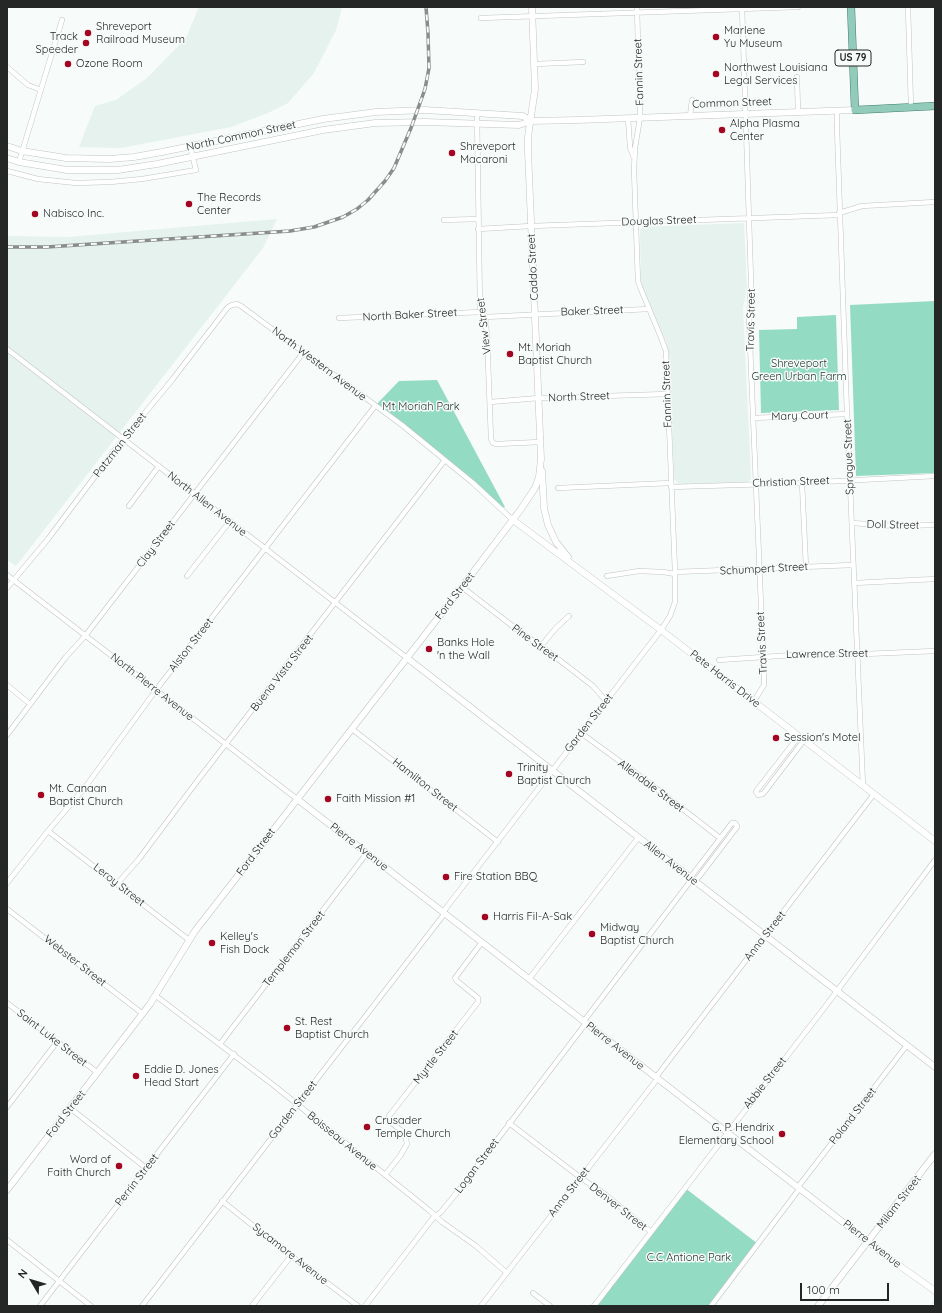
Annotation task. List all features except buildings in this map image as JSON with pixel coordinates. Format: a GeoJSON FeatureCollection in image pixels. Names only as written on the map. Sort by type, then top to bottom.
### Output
{"type":"FeatureCollection","features":[{"type":"Feature","properties":{"kind":"main road","name":"Caddo Street"},"geometry":{"type":"LineString","coordinates":[[513,520],[529,499],[535,488],[539,478],[541,459],[528,151],[530,121],[535,97],[532,7]]}},
{"type":"Feature","properties":{"kind":"main road","name":"US 79"},"geometry":{"type":"LineString","coordinates":[[851,7],[855,110]]}},
{"type":"Feature","properties":{"kind":"main road","name":"Common Street"},"geometry":{"type":"LineString","coordinates":[[476,124],[519,125],[530,121],[935,106]]}},
{"type":"Feature","properties":{"kind":"main road","name":"North Common Street"},"geometry":{"type":"LineString","coordinates":[[7,146],[22,151],[66,158],[109,159],[134,157],[323,119],[376,112],[425,110],[477,114]]}},
{"type":"Feature","properties":{"kind":"main road","name":"Common Street"},"geometry":{"type":"LineString","coordinates":[[477,114],[523,116],[530,121]]}},
{"type":"Feature","properties":{"kind":"main road","name":"North Common Street"},"geometry":{"type":"LineString","coordinates":[[7,158],[19,162],[67,170],[118,170],[193,157],[354,125],[401,122],[476,124]]}},
{"type":"Feature","properties":{"kind":"main road"},"geometry":{"type":"LineString","coordinates":[[541,459],[544,508],[548,525],[556,542],[574,565]]}},
{"type":"Feature","properties":{"kind":"main road","name":"Pete Harris Drive"},"geometry":{"type":"LineString","coordinates":[[513,520],[661,630],[935,841]]}},
{"type":"Feature","properties":{"kind":"main road","name":"Ford Street"},"geometry":{"type":"LineString","coordinates":[[7,1190],[143,1014],[156,996],[189,940],[513,520]]}},
{"type":"Feature","properties":{"kind":"main road","name":"Allen Avenue"},"geometry":{"type":"LineString","coordinates":[[407,658],[935,1067]]}},
{"type":"Feature","properties":{"kind":"main road","name":"Pierre Avenue"},"geometry":{"type":"LineString","coordinates":[[297,799],[868,1241],[935,1291]]}},
{"type":"Feature","properties":{"kind":"main road","name":"Milam Street"},"geometry":{"type":"LineString","coordinates":[[818,1306],[935,1154]]}},
{"type":"Feature","properties":{"kind":"street","name":"Fannin Street"},"geometry":{"type":"LineString","coordinates":[[637,7],[640,118],[634,160],[638,280],[666,351],[675,573],[674,608],[661,630]]}},
{"type":"Feature","properties":{"kind":"street"},"geometry":{"type":"LineString","coordinates":[[481,18],[798,7]]}},
{"type":"Feature","properties":{"kind":"street"},"geometry":{"type":"LineString","coordinates":[[908,7],[911,107]]}},
{"type":"Feature","properties":{"kind":"street","name":"Travis Street"},"geometry":{"type":"LineString","coordinates":[[742,8],[751,280],[749,320],[764,685],[754,701]]}},
{"type":"Feature","properties":{"kind":"street"},"geometry":{"type":"LineString","coordinates":[[19,162],[62,20]]}},
{"type":"Feature","properties":{"kind":"street"},"geometry":{"type":"LineString","coordinates":[[534,64],[583,62]]}},
{"type":"Feature","properties":{"kind":"street"},"geometry":{"type":"LineString","coordinates":[[7,67],[28,85],[41,90]]}},
{"type":"Feature","properties":{"kind":"street"},"geometry":{"type":"LineString","coordinates":[[797,77],[798,111]]}},
{"type":"Feature","properties":{"kind":"street"},"geometry":{"type":"LineString","coordinates":[[690,116],[692,100]]}},
{"type":"Feature","properties":{"kind":"street","name":"Sprague Street"},"geometry":{"type":"LineString","coordinates":[[837,110],[839,214],[849,480],[863,786]]}},
{"type":"Feature","properties":{"kind":"street","name":"View Street"},"geometry":{"type":"LineString","coordinates":[[477,114],[478,230],[481,312],[485,317],[491,439],[493,443],[497,444],[540,442]]}},
{"type":"Feature","properties":{"kind":"street","name":"Fannin Street"},"geometry":{"type":"LineString","coordinates":[[628,118],[630,147],[634,160]]}},
{"type":"Feature","properties":{"kind":"street"},"geometry":{"type":"LineString","coordinates":[[7,171],[38,178],[76,183],[110,182],[196,170],[190,146]]}},
{"type":"Feature","properties":{"kind":"street","name":"Douglas Street"},"geometry":{"type":"LineString","coordinates":[[478,230],[532,226],[839,214],[854,207],[935,202]]}},
{"type":"Feature","properties":{"kind":"street"},"geometry":{"type":"LineString","coordinates":[[444,220],[478,219]]}},
{"type":"Feature","properties":{"kind":"street","name":"North Western Avenue"},"geometry":{"type":"LineString","coordinates":[[235,305],[242,306],[303,353],[411,432],[473,483],[513,520]]}},
{"type":"Feature","properties":{"kind":"street","name":"Patzman Street"},"geometry":{"type":"LineString","coordinates":[[7,588],[44,544],[228,307],[235,305]]}},
{"type":"Feature","properties":{"kind":"street","name":"Baker Street"},"geometry":{"type":"LineString","coordinates":[[485,317],[649,309]]}},
{"type":"Feature","properties":{"kind":"street","name":"North Baker Street"},"geometry":{"type":"LineString","coordinates":[[339,318],[481,312]]}},
{"type":"Feature","properties":{"kind":"street","name":"North Allen Avenue"},"geometry":{"type":"LineString","coordinates":[[7,349],[407,658]]}},
{"type":"Feature","properties":{"kind":"street","name":"Clay Street"},"geometry":{"type":"LineString","coordinates":[[7,735],[65,658],[85,636],[303,353]]}},
{"type":"Feature","properties":{"kind":"street","name":"North Street"},"geometry":{"type":"LineString","coordinates":[[490,402],[539,398],[668,394]]}},
{"type":"Feature","properties":{"kind":"street","name":"Alston Street"},"geometry":{"type":"LineString","coordinates":[[7,883],[86,786],[156,690],[375,406]]}},
{"type":"Feature","properties":{"kind":"street","name":"Mary Court"},"geometry":{"type":"LineString","coordinates":[[753,418],[847,414]]}},
{"type":"Feature","properties":{"kind":"street","name":"Buena Vista Street"},"geometry":{"type":"LineString","coordinates":[[117,884],[139,859],[198,780],[445,460]]}},
{"type":"Feature","properties":{"kind":"street"},"geometry":{"type":"LineString","coordinates":[[129,506],[159,466]]}},
{"type":"Feature","properties":{"kind":"street","name":"Christian Street"},"geometry":{"type":"LineString","coordinates":[[558,488],[802,483],[935,476]]}},
{"type":"Feature","properties":{"kind":"street"},"geometry":{"type":"LineString","coordinates":[[802,483],[806,567]]}},
{"type":"Feature","properties":{"kind":"street"},"geometry":{"type":"LineString","coordinates":[[187,576],[230,521]]}},
{"type":"Feature","properties":{"kind":"street","name":"Doll Street"},"geometry":{"type":"LineString","coordinates":[[852,523],[894,526],[935,525]]}},
{"type":"Feature","properties":{"kind":"street","name":"Schumpert Street"},"geometry":{"type":"LineString","coordinates":[[607,576],[639,571],[675,573],[853,565]]}},
{"type":"Feature","properties":{"kind":"street","name":"North Pierre Avenue"},"geometry":{"type":"LineString","coordinates":[[7,575],[297,799]]}},
{"type":"Feature","properties":{"kind":"street"},"geometry":{"type":"LineString","coordinates":[[854,583],[935,579]]}},
{"type":"Feature","properties":{"kind":"street","name":"Pine Street"},"geometry":{"type":"LineString","coordinates":[[462,587],[593,686],[606,701]]}},
{"type":"Feature","properties":{"kind":"street"},"geometry":{"type":"LineString","coordinates":[[541,646],[556,628],[569,616]]}},
{"type":"Feature","properties":{"kind":"street","name":"Garden Street"},"geometry":{"type":"LineString","coordinates":[[142,1306],[661,630]]}},
{"type":"Feature","properties":{"kind":"street","name":"Lawrence Street"},"geometry":{"type":"LineString","coordinates":[[719,660],[831,653],[857,654],[935,651]]}},
{"type":"Feature","properties":{"kind":"street"},"geometry":{"type":"LineString","coordinates":[[7,685],[30,704]]}},
{"type":"Feature","properties":{"kind":"street","name":"Hamilton Street"},"geometry":{"type":"LineString","coordinates":[[352,729],[498,842]]}},
{"type":"Feature","properties":{"kind":"street","name":"Allendale Street"},"geometry":{"type":"LineString","coordinates":[[581,733],[644,778],[720,838]]}},
{"type":"Feature","properties":{"kind":"street"},"geometry":{"type":"LineString","coordinates":[[802,738],[763,794],[758,795],[757,790],[802,738]]}},
{"type":"Feature","properties":{"kind":"street","name":"Anna Street"},"geometry":{"type":"LineString","coordinates":[[481,1306],[874,794]]}},
{"type":"Feature","properties":{"kind":"street","name":"Logan Street"},"geometry":{"type":"LineString","coordinates":[[367,1305],[433,1218],[441,1212],[737,824],[732,823],[720,838],[693,880]]}},
{"type":"Feature","properties":{"kind":"street","name":"Leroy Street"},"geometry":{"type":"LineString","coordinates":[[48,831],[189,940]]}},
{"type":"Feature","properties":{"kind":"street"},"geometry":{"type":"LineString","coordinates":[[529,979],[638,838]]}},
{"type":"Feature","properties":{"kind":"street","name":"Templeman Street"},"geometry":{"type":"LineString","coordinates":[[220,1044],[367,853]]}},
{"type":"Feature","properties":{"kind":"street","name":"Abbie Street"},"geometry":{"type":"LineString","coordinates":[[594,1306],[837,991],[935,860]]}},
{"type":"Feature","properties":{"kind":"street","name":"Webster Street"},"geometry":{"type":"LineString","coordinates":[[7,908],[143,1014]]}},
{"type":"Feature","properties":{"kind":"street","name":"Myrtle Street"},"geometry":{"type":"LineString","coordinates":[[385,1175],[400,1156],[407,1144],[402,1131],[389,1121],[389,1116],[478,1002],[478,998],[456,981],[455,978],[482,942]]}},
{"type":"Feature","properties":{"kind":"street","name":"Boisseau Avenue"},"geometry":{"type":"LineString","coordinates":[[156,996],[234,1054],[506,1273]]}},
{"type":"Feature","properties":{"kind":"street","name":"Saint Luke Street"},"geometry":{"type":"LineString","coordinates":[[7,1003],[98,1073]]}},
{"type":"Feature","properties":{"kind":"street"},"geometry":{"type":"LineString","coordinates":[[7,1107],[57,1042]]}},
{"type":"Feature","properties":{"kind":"street","name":"Poland Street"},"geometry":{"type":"LineString","coordinates":[[710,1306],[907,1045]]}},
{"type":"Feature","properties":{"kind":"street","name":"Perrin Street"},"geometry":{"type":"LineString","coordinates":[[40,1306],[234,1054]]}},
{"type":"Feature","properties":{"kind":"street"},"geometry":{"type":"LineString","coordinates":[[70,1108],[146,1168]]}},
{"type":"Feature","properties":{"kind":"street","name":"Denver Street"},"geometry":{"type":"LineString","coordinates":[[509,1123],[580,1178],[606,1195],[651,1232]]}},
{"type":"Feature","properties":{"kind":"street","name":"Sycamore Avenue"},"geometry":{"type":"LineString","coordinates":[[222,1201],[291,1256],[358,1306]]}},
{"type":"Feature","properties":{"kind":"street"},"geometry":{"type":"LineString","coordinates":[[7,1240],[91,1306]]}},
{"type":"Feature","properties":{"kind":"street"},"geometry":{"type":"LineString","coordinates":[[252,1306],[291,1256]]}},
{"type":"Feature","properties":{"kind":"street"},"geometry":{"type":"LineString","coordinates":[[533,1293],[550,1306]]}},
{"type":"Feature","properties":{"kind":"shaded area"},"geometry":{"type":"Polygon","coordinates":[[[199,7],[342,7],[336,30],[314,73],[288,103],[268,113],[231,127],[121,148],[79,147],[95,106],[116,100],[147,78],[186,38],[199,7]]]}},
{"type":"Feature","properties":{"kind":"shaded area"},"geometry":{"type":"Polygon","coordinates":[[[277,219],[263,248],[16,566],[7,560],[7,236],[68,237],[277,219]]]}},
{"type":"Feature","properties":{"kind":"shaded area"},"geometry":{"type":"Polygon","coordinates":[[[744,223],[747,288],[743,308],[751,479],[748,482],[678,484],[674,479],[670,369],[667,344],[641,283],[640,230],[643,227],[744,223]]]}},
{"type":"Feature","properties":{"kind":"green space"},"geometry":{"type":"Polygon","coordinates":[[[935,301],[935,473],[856,476],[850,305],[935,301]]]}},
{"type":"Feature","properties":{"kind":"green space","name":"Shreveport Green Urban Farm"},"geometry":{"type":"Polygon","coordinates":[[[836,315],[839,410],[761,413],[759,330],[797,329],[797,317],[836,315]]]}},
{"type":"Feature","properties":{"kind":"green space","name":"Mt Moriah Park"},"geometry":{"type":"Polygon","coordinates":[[[437,380],[505,507],[500,508],[473,483],[375,406],[399,381],[437,380]]]}},
{"type":"Feature","properties":{"kind":"green space","name":"C.C Antione Park"},"geometry":{"type":"Polygon","coordinates":[[[685,1188],[758,1244],[710,1306],[594,1306],[685,1188]]]}},
{"type":"Feature","properties":{"kind":"railway"},"geometry":{"type":"LineString","coordinates":[[7,247],[47,247],[290,231],[314,227],[343,217],[357,209],[368,200],[385,181],[394,168],[411,128],[425,89],[429,68],[426,7]]}},
{"type":"Feature","properties":{"kind":"place","name":"Shreveport Railroad Museum"},"geometry":{"type":"Point","coordinates":[88,33]}},
{"type":"Feature","properties":{"kind":"place","name":"Marlene Yu Museum"},"geometry":{"type":"Point","coordinates":[716,37]}},
{"type":"Feature","properties":{"kind":"place","name":"Track Speeder"},"geometry":{"type":"Point","coordinates":[86,43]}},
{"type":"Feature","properties":{"kind":"place","name":"Ozone Room"},"geometry":{"type":"Point","coordinates":[68,64]}},
{"type":"Feature","properties":{"kind":"place","name":"Northwest Louisiana Legal Services"},"geometry":{"type":"Point","coordinates":[716,74]}},
{"type":"Feature","properties":{"kind":"place","name":"Alpha Plasma Center"},"geometry":{"type":"Point","coordinates":[722,130]}},
{"type":"Feature","properties":{"kind":"place","name":"Shreveport Macaroni"},"geometry":{"type":"Point","coordinates":[452,153]}},
{"type":"Feature","properties":{"kind":"place","name":"The Records Center"},"geometry":{"type":"Point","coordinates":[189,204]}},
{"type":"Feature","properties":{"kind":"place","name":"Nabisco Inc."},"geometry":{"type":"Point","coordinates":[35,214]}},
{"type":"Feature","properties":{"kind":"place","name":"Mt. Moriah Baptist Church"},"geometry":{"type":"Point","coordinates":[510,354]}},
{"type":"Feature","properties":{"kind":"place","name":"Banks Hole 'n the Wall"},"geometry":{"type":"Point","coordinates":[429,649]}},
{"type":"Feature","properties":{"kind":"place","name":"Session's Motel"},"geometry":{"type":"Point","coordinates":[776,738]}},
{"type":"Feature","properties":{"kind":"place","name":"Trinity Baptist Church"},"geometry":{"type":"Point","coordinates":[509,774]}},
{"type":"Feature","properties":{"kind":"place","name":"Mt. Canaan Baptist Church"},"geometry":{"type":"Point","coordinates":[41,795]}},
{"type":"Feature","properties":{"kind":"place","name":"Faith Mission #1"},"geometry":{"type":"Point","coordinates":[328,799]}},
{"type":"Feature","properties":{"kind":"place","name":"Fire Station BBQ"},"geometry":{"type":"Point","coordinates":[446,877]}},
{"type":"Feature","properties":{"kind":"place","name":"Harris Fil-A-Sak"},"geometry":{"type":"Point","coordinates":[485,917]}},
{"type":"Feature","properties":{"kind":"place","name":"Midway Baptist Church"},"geometry":{"type":"Point","coordinates":[592,934]}},
{"type":"Feature","properties":{"kind":"place","name":"Kelley's Fish Dock"},"geometry":{"type":"Point","coordinates":[212,943]}},
{"type":"Feature","properties":{"kind":"place","name":"St. Rest Baptist Church"},"geometry":{"type":"Point","coordinates":[287,1028]}},
{"type":"Feature","properties":{"kind":"place","name":"Eddie D. Jones Head Start"},"geometry":{"type":"Point","coordinates":[136,1076]}},
{"type":"Feature","properties":{"kind":"place","name":"Crusader Temple Church"},"geometry":{"type":"Point","coordinates":[367,1127]}},
{"type":"Feature","properties":{"kind":"place","name":"G. P. Hendrix Elementary School"},"geometry":{"type":"Point","coordinates":[782,1134]}},
{"type":"Feature","properties":{"kind":"place","name":"Word of Faith Church"},"geometry":{"type":"Point","coordinates":[119,1166]}}]}
